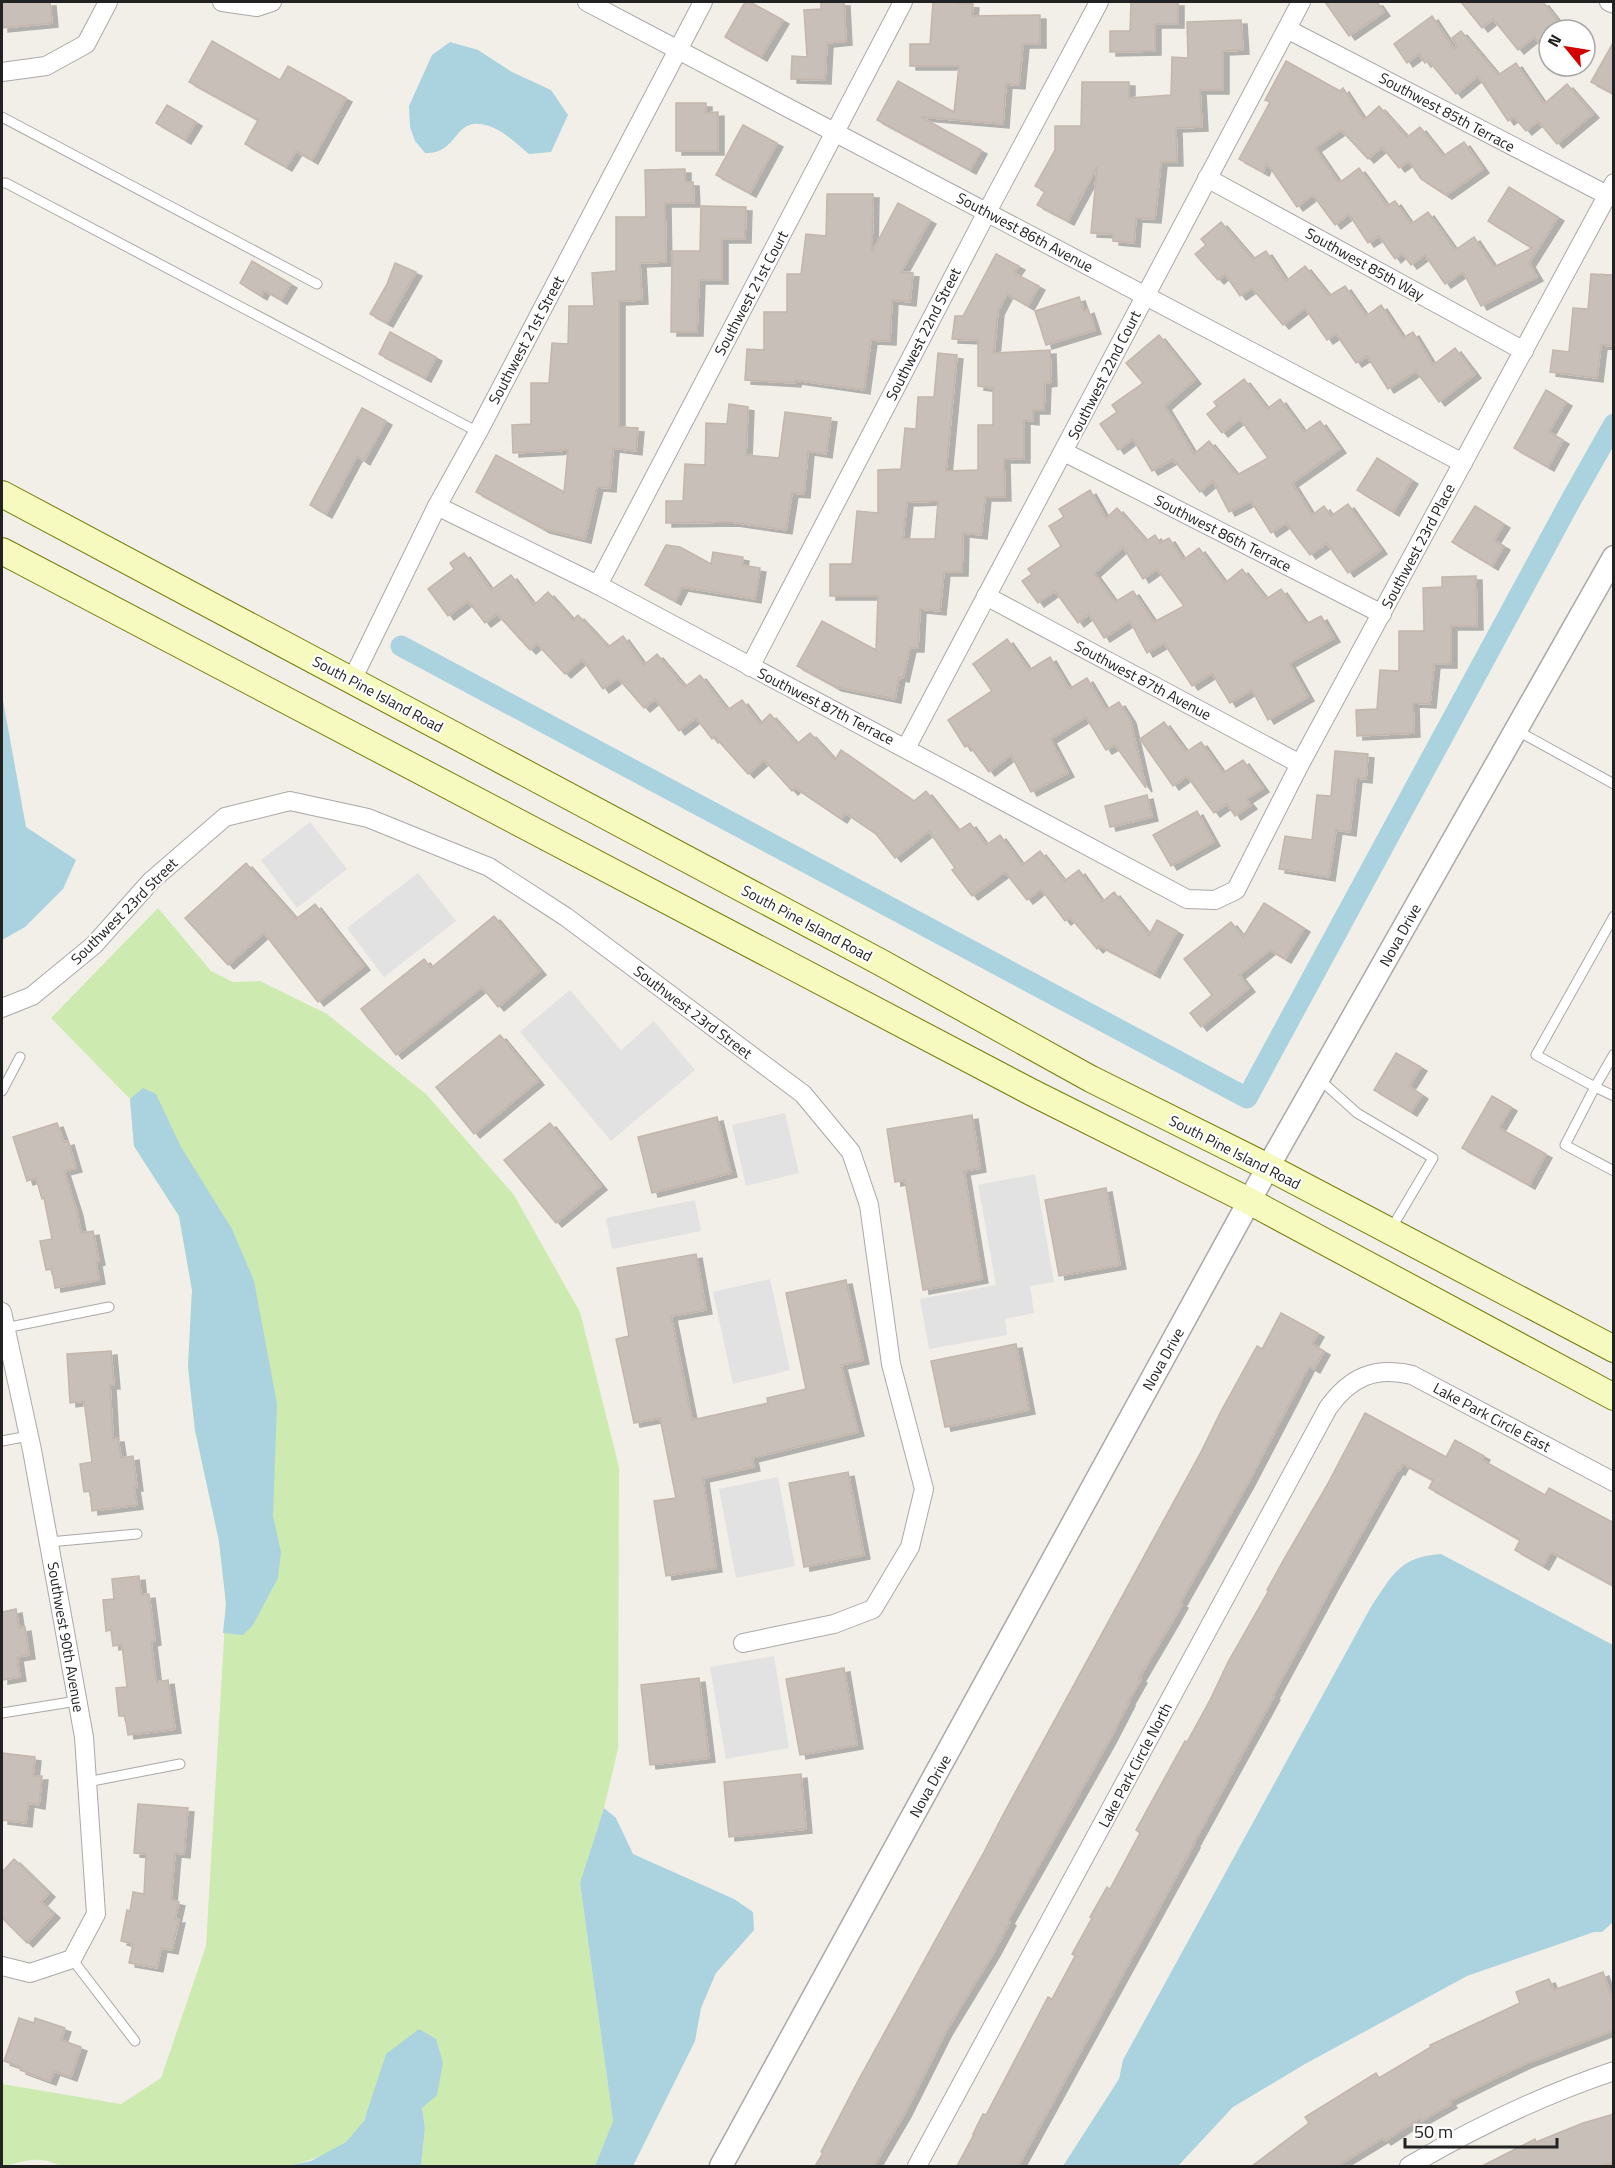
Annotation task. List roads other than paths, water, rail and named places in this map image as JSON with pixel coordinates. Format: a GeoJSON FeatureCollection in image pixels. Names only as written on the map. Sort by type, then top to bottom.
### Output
{"type":"FeatureCollection","features":[{"type":"Feature","properties":{"kind":"main road","name":"South Pine Island Road"},"geometry":{"type":"LineString","coordinates":[[2,494],[880,962],[1091,1079],[1268,1167],[1614,1349]]}},
{"type":"Feature","properties":{"kind":"main road"},"geometry":{"type":"LineString","coordinates":[[2,550],[1033,1093],[1249,1201],[1614,1397]]}},
{"type":"Feature","properties":{"kind":"street"},"geometry":{"type":"LineString","coordinates":[[2,72],[46,66],[86,44],[108,2]]}},
{"type":"Feature","properties":{"kind":"street"},"geometry":{"type":"LineString","coordinates":[[222,2],[256,7],[272,2]]}},
{"type":"Feature","properties":{"kind":"street","name":"Southwest 86th Avenue"},"geometry":{"type":"LineString","coordinates":[[588,2],[1463,463]]}},
{"type":"Feature","properties":{"kind":"street","name":"Southwest 21st Street"},"geometry":{"type":"LineString","coordinates":[[352,680],[437,506],[703,2]]}},
{"type":"Feature","properties":{"kind":"street","name":"Southwest 21st Court"},"geometry":{"type":"LineString","coordinates":[[598,585],[903,2]]}},
{"type":"Feature","properties":{"kind":"street","name":"Southwest 22nd Street"},"geometry":{"type":"LineString","coordinates":[[750,667],[987,212],[1100,2]]}},
{"type":"Feature","properties":{"kind":"street","name":"Southwest 22nd Court"},"geometry":{"type":"LineString","coordinates":[[906,748],[1301,2]]}},
{"type":"Feature","properties":{"kind":"street"},"geometry":{"type":"LineString","coordinates":[[1610,2],[1614,4]]}},
{"type":"Feature","properties":{"kind":"street","name":"Southwest 85th Terrace"},"geometry":{"type":"LineString","coordinates":[[1287,29],[1610,189]]}},
{"type":"Feature","properties":{"kind":"street","name":"Southwest 85th Way"},"geometry":{"type":"LineString","coordinates":[[1207,178],[1524,351]]}},
{"type":"Feature","properties":{"kind":"street","name":"Southwest 23rd Place"},"geometry":{"type":"LineString","coordinates":[[1215,900],[1236,890],[1300,764],[1610,189]]}},
{"type":"Feature","properties":{"kind":"street","name":"Southwest 86th Terrace"},"geometry":{"type":"LineString","coordinates":[[1064,452],[1382,614]]}},
{"type":"Feature","properties":{"kind":"street","name":"Southwest 87th Terrace"},"geometry":{"type":"LineString","coordinates":[[437,506],[598,585],[1187,899],[1215,900]]}},
{"type":"Feature","properties":{"kind":"street","name":"Nova Drive"},"geometry":{"type":"LineString","coordinates":[[721,2166],[1249,1201],[1614,557]]}},
{"type":"Feature","properties":{"kind":"street","name":"Southwest 87th Avenue"},"geometry":{"type":"LineString","coordinates":[[986,596],[1300,764]]}},
{"type":"Feature","properties":{"kind":"street","name":"Southwest 23rd Street"},"geometry":{"type":"LineString","coordinates":[[2,1008],[33,996],[94,945],[151,881],[225,817],[291,801],[368,818],[489,867],[566,917],[803,1094],[851,1152],[869,1205],[891,1364],[924,1490],[910,1547],[873,1609],[834,1624],[743,1643]]}},
{"type":"Feature","properties":{"kind":"street","name":"Southwest 90th Avenue"},"geometry":{"type":"LineString","coordinates":[[3,1320],[29,1436],[84,1737],[96,1914],[72,1959]]}},
{"type":"Feature","properties":{"kind":"street","name":"Lake Park Circle East"},"geometry":{"type":"LineString","coordinates":[[1366,1375],[1382,1371],[1418,1377],[1614,1482]]}},
{"type":"Feature","properties":{"kind":"street","name":"Lake Park Circle North"},"geometry":{"type":"LineString","coordinates":[[917,2166],[1328,1408],[1337,1395],[1366,1375]]}},
{"type":"Feature","properties":{"kind":"street"},"geometry":{"type":"LineString","coordinates":[[2,1966],[30,1972],[72,1959]]}},
{"type":"Feature","properties":{"kind":"street"},"geometry":{"type":"LineString","coordinates":[[1409,2166],[1517,2109],[1614,2071]]}},
{"type":"Feature","properties":{"kind":"lane"},"geometry":{"type":"LineString","coordinates":[[2,117],[317,284]]}},
{"type":"Feature","properties":{"kind":"lane"},"geometry":{"type":"LineString","coordinates":[[2,183],[6,183],[478,432]]}},
{"type":"Feature","properties":{"kind":"lane"},"geometry":{"type":"LineString","coordinates":[[1516,730],[1614,784]]}},
{"type":"Feature","properties":{"kind":"lane"},"geometry":{"type":"LineString","coordinates":[[1614,916],[1536,1055],[1614,1096]]}},
{"type":"Feature","properties":{"kind":"lane"},"geometry":{"type":"LineString","coordinates":[[1614,1054],[1565,1145],[1614,1171]]}},
{"type":"Feature","properties":{"kind":"lane"},"geometry":{"type":"LineString","coordinates":[[2,1091],[20,1057]]}},
{"type":"Feature","properties":{"kind":"lane"},"geometry":{"type":"LineString","coordinates":[[1318,1078],[1358,1113],[1433,1158],[1390,1231]]}},
{"type":"Feature","properties":{"kind":"lane"},"geometry":{"type":"LineString","coordinates":[[3,1320],[109,1307]]}},
{"type":"Feature","properties":{"kind":"lane"},"geometry":{"type":"LineString","coordinates":[[2,1441],[29,1436]]}},
{"type":"Feature","properties":{"kind":"lane"},"geometry":{"type":"LineString","coordinates":[[49,1542],[137,1534]]}},
{"type":"Feature","properties":{"kind":"lane"},"geometry":{"type":"LineString","coordinates":[[2,1713],[77,1701]]}},
{"type":"Feature","properties":{"kind":"lane"},"geometry":{"type":"LineString","coordinates":[[87,1782],[180,1764]]}},
{"type":"Feature","properties":{"kind":"lane"},"geometry":{"type":"LineString","coordinates":[[72,1959],[135,2042]]}},
{"type":"Feature","properties":{"kind":"water"},"geometry":{"type":"Polygon","coordinates":[[[450,42],[478,50],[512,72],[551,90],[568,115],[551,152],[529,154],[503,133],[480,124],[463,129],[437,152],[425,153],[415,141],[410,127],[409,106],[432,55],[450,42]]]}},
{"type":"Feature","properties":{"kind":"water"},"geometry":{"type":"Polygon","coordinates":[[[2,695],[26,827],[76,860],[63,889],[25,927],[2,940],[2,695]]]}},
{"type":"Feature","properties":{"kind":"water"},"geometry":{"type":"Polygon","coordinates":[[[143,1088],[156,1094],[181,1147],[232,1229],[254,1281],[277,1404],[273,1516],[281,1552],[278,1578],[253,1625],[243,1635],[223,1633],[226,1604],[219,1541],[195,1430],[188,1367],[192,1290],[179,1216],[134,1146],[130,1099],[143,1088]]]}},
{"type":"Feature","properties":{"kind":"water"},"geometry":{"type":"Polygon","coordinates":[[[1441,1554],[1613,1645],[1613,1922],[1602,1932],[1594,1932],[1467,1976],[1305,2064],[1233,2107],[1178,2166],[1063,2166],[1119,2079],[1123,2060],[1372,1605],[1393,1576],[1407,1563],[1441,1554]]]}},
{"type":"Feature","properties":{"kind":"water"},"geometry":{"type":"Polygon","coordinates":[[[604,1808],[616,1818],[633,1854],[734,1899],[753,1912],[754,1930],[716,1973],[701,2008],[695,2041],[633,2166],[595,2166],[613,2121],[580,1883],[604,1808]]]}},
{"type":"Feature","properties":{"kind":"water"},"geometry":{"type":"Polygon","coordinates":[[[419,2029],[436,2039],[443,2063],[437,2095],[422,2108],[425,2128],[421,2166],[287,2166],[311,2161],[346,2142],[364,2121],[386,2054],[419,2029]]]}},
{"type":"Feature","properties":{"kind":"waterway"},"geometry":{"type":"LineString","coordinates":[[401,646],[1247,1098],[1614,424]]}}]}
